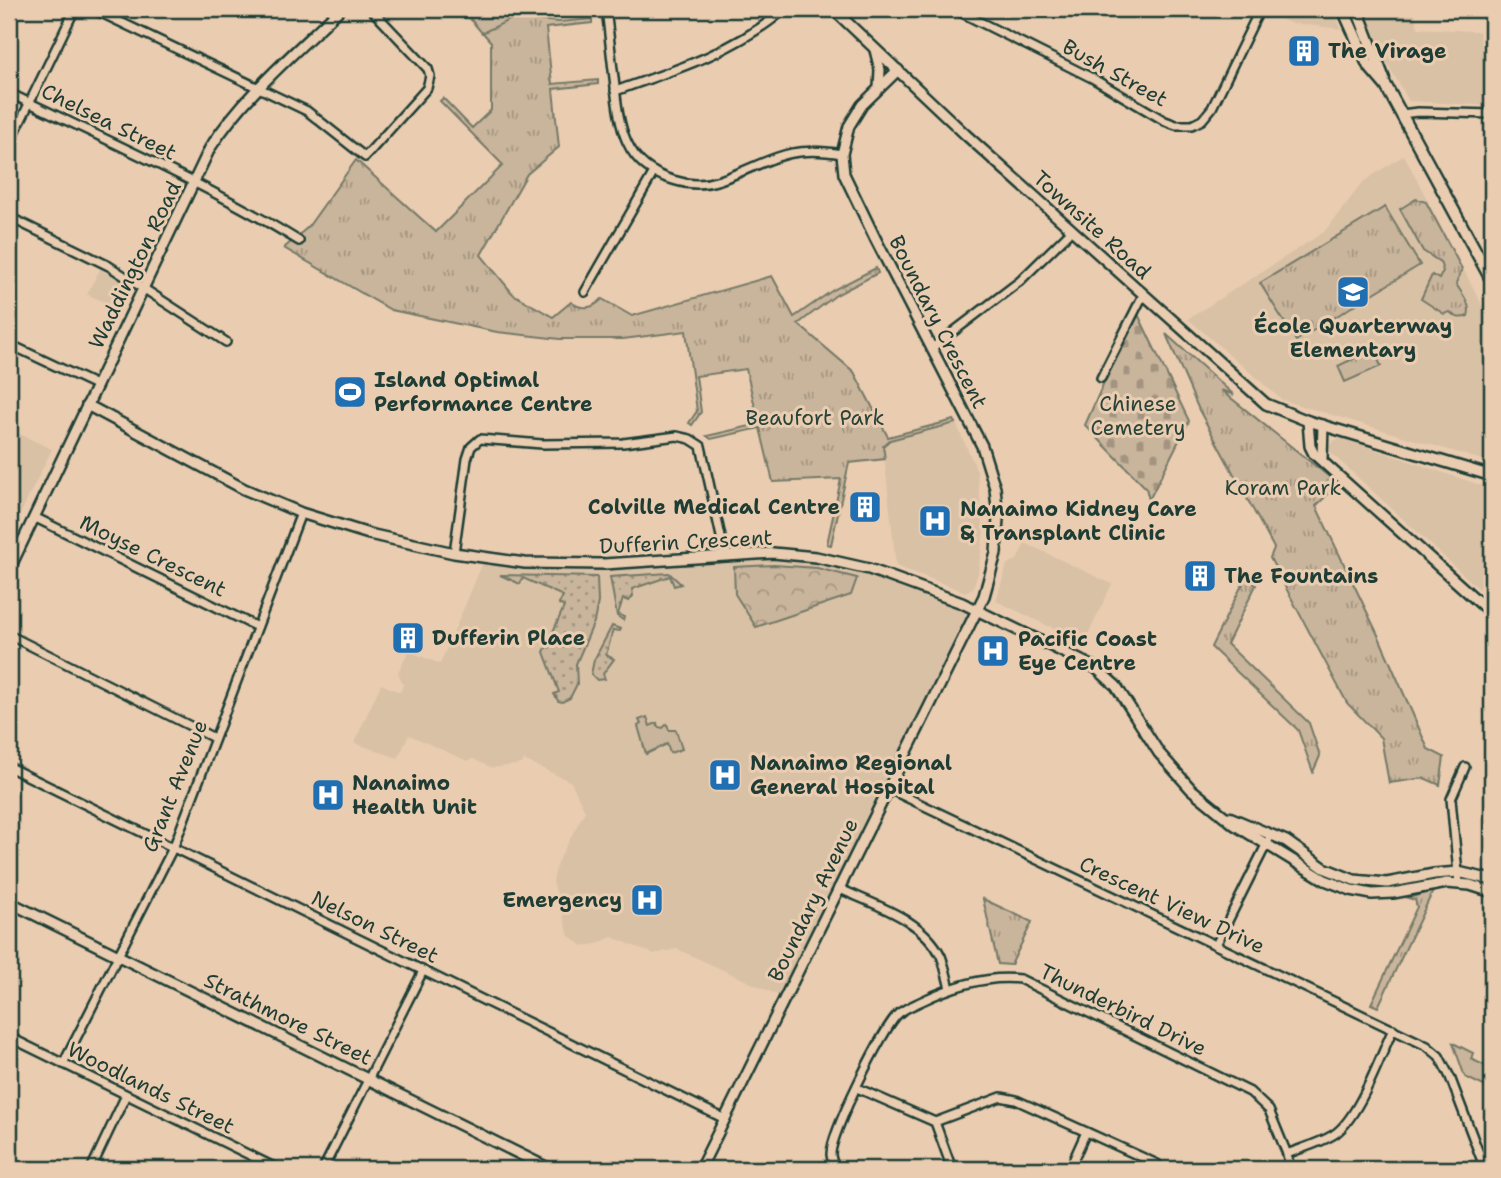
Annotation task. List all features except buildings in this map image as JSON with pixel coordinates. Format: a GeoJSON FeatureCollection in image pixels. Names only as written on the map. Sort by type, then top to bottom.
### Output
{"type":"FeatureCollection","features":[{"type":"Feature","properties":{"kind":"main road"},"geometry":{"type":"LineString","coordinates":[[1343,9],[1368,65],[1386,86]]}},
{"type":"Feature","properties":{"kind":"main road"},"geometry":{"type":"LineString","coordinates":[[1357,9],[1386,86],[1492,281]]}},
{"type":"Feature","properties":{"kind":"street"},"geometry":{"type":"LineString","coordinates":[[9,145],[75,9]]}},
{"type":"Feature","properties":{"kind":"street"},"geometry":{"type":"LineString","coordinates":[[93,9],[307,111],[365,156],[427,88],[430,76],[428,69],[371,9]]}},
{"type":"Feature","properties":{"kind":"street","name":"Waddington Road"},"geometry":{"type":"LineString","coordinates":[[9,570],[211,148],[228,121],[258,88],[340,9]]}},
{"type":"Feature","properties":{"kind":"street"},"geometry":{"type":"LineString","coordinates":[[606,9],[619,123],[634,155],[654,172],[677,182],[703,183],[724,178],[789,152],[813,150],[842,154]]}},
{"type":"Feature","properties":{"kind":"street"},"geometry":{"type":"LineString","coordinates":[[615,91],[700,61],[723,50],[785,9]]}},
{"type":"Feature","properties":{"kind":"street","name":"Townsite Road"},"geometry":{"type":"LineString","coordinates":[[833,9],[1071,231],[1266,404],[1308,421],[1492,476]]}},
{"type":"Feature","properties":{"kind":"street","name":"Bush Street"},"geometry":{"type":"LineString","coordinates":[[954,9],[1092,78],[1165,121],[1185,126],[1202,120],[1212,108],[1258,12]]}},
{"type":"Feature","properties":{"kind":"street"},"geometry":{"type":"LineString","coordinates":[[1243,9],[1258,12]]}},
{"type":"Feature","properties":{"kind":"street"},"geometry":{"type":"LineString","coordinates":[[875,48],[880,69],[878,89]]}},
{"type":"Feature","properties":{"kind":"street","name":"Boundary Crescent"},"geometry":{"type":"LineString","coordinates":[[898,69],[855,115],[849,126],[842,154],[848,185],[982,446],[995,488],[998,518],[996,553],[978,610]]}},
{"type":"Feature","properties":{"kind":"street","name":"Chelsea Street"},"geometry":{"type":"LineString","coordinates":[[9,93],[193,183],[299,241]]}},
{"type":"Feature","properties":{"kind":"street"},"geometry":{"type":"LineString","coordinates":[[1401,114],[1492,114]]}},
{"type":"Feature","properties":{"kind":"street"},"geometry":{"type":"LineString","coordinates":[[585,292],[654,172]]}},
{"type":"Feature","properties":{"kind":"street"},"geometry":{"type":"LineString","coordinates":[[9,217],[109,266],[226,342]]}},
{"type":"Feature","properties":{"kind":"street"},"geometry":{"type":"LineString","coordinates":[[932,348],[1020,281],[1071,231]]}},
{"type":"Feature","properties":{"kind":"street"},"geometry":{"type":"LineString","coordinates":[[1101,378],[1143,295]]}},
{"type":"Feature","properties":{"kind":"street"},"geometry":{"type":"LineString","coordinates":[[9,344],[96,385]]}},
{"type":"Feature","properties":{"kind":"street","name":"Dufferin Crescent"},"geometry":{"type":"LineString","coordinates":[[87,405],[243,489],[301,513],[369,534],[454,553],[524,563],[604,564],[725,555],[797,554],[869,569],[978,610],[1084,661],[1106,676],[1125,697],[1150,741],[1191,789],[1228,817],[1269,839],[1325,880],[1362,892],[1393,893],[1433,885],[1459,884],[1492,892]]}},
{"type":"Feature","properties":{"kind":"street"},"geometry":{"type":"LineString","coordinates":[[1308,421],[1310,446],[1314,454],[1322,458],[1492,614]]}},
{"type":"Feature","properties":{"kind":"street"},"geometry":{"type":"LineString","coordinates":[[1322,458],[1324,425]]}},
{"type":"Feature","properties":{"kind":"street"},"geometry":{"type":"LineString","coordinates":[[454,553],[467,459],[471,447],[480,439],[542,444],[623,443],[677,436],[690,439],[701,446],[725,555]]}},
{"type":"Feature","properties":{"kind":"street","name":"Grant Avenue"},"geometry":{"type":"LineString","coordinates":[[63,1064],[173,846],[301,513]]}},
{"type":"Feature","properties":{"kind":"street","name":"Moyse Crescent"},"geometry":{"type":"LineString","coordinates":[[34,517],[257,627]]}},
{"type":"Feature","properties":{"kind":"street","name":"Boundary Avenue"},"geometry":{"type":"LineString","coordinates":[[701,1169],[887,788],[978,610]]}},
{"type":"Feature","properties":{"kind":"street"},"geometry":{"type":"LineString","coordinates":[[9,635],[214,738]]}},
{"type":"Feature","properties":{"kind":"street","name":"Nelson Street"},"geometry":{"type":"LineString","coordinates":[[9,767],[725,1119]]}},
{"type":"Feature","properties":{"kind":"street"},"geometry":{"type":"LineString","coordinates":[[1459,884],[1451,799],[1465,767]]}},
{"type":"Feature","properties":{"kind":"street","name":"Crescent View Drive"},"geometry":{"type":"LineString","coordinates":[[887,788],[1427,1046],[1439,1056],[1450,1077],[1485,1169]]}},
{"type":"Feature","properties":{"kind":"street"},"geometry":{"type":"LineString","coordinates":[[1216,945],[1269,839]]}},
{"type":"Feature","properties":{"kind":"street","name":"Dufferin Crescent"},"geometry":{"type":"LineString","coordinates":[[1269,839],[1286,841],[1324,868],[1362,882],[1388,883],[1458,872],[1492,880]]}},
{"type":"Feature","properties":{"kind":"street"},"geometry":{"type":"LineString","coordinates":[[838,888],[913,924],[928,938],[941,957],[950,988]]}},
{"type":"Feature","properties":{"kind":"street","name":"Strathmore Street"},"geometry":{"type":"LineString","coordinates":[[9,902],[550,1169]]}},
{"type":"Feature","properties":{"kind":"street"},"geometry":{"type":"LineString","coordinates":[[323,1169],[423,971]]}},
{"type":"Feature","properties":{"kind":"street","name":"Thunderbird Drive"},"geometry":{"type":"LineString","coordinates":[[835,1169],[831,1155],[834,1139],[891,1022],[901,1012],[950,988],[1001,977],[1020,979],[1250,1092],[1269,1110],[1287,1154],[1290,1169]]}},
{"type":"Feature","properties":{"kind":"street"},"geometry":{"type":"LineString","coordinates":[[1287,1154],[1333,1135],[1344,1127],[1355,1112],[1393,1030]]}},
{"type":"Feature","properties":{"kind":"street","name":"Woodlands Street"},"geometry":{"type":"LineString","coordinates":[[9,1037],[278,1169]]}},
{"type":"Feature","properties":{"kind":"street"},"geometry":{"type":"LineString","coordinates":[[857,1088],[935,1122],[1001,1097],[1016,1100],[1157,1164],[1162,1169]]}},
{"type":"Feature","properties":{"kind":"street"},"geometry":{"type":"LineString","coordinates":[[91,1169],[126,1095]]}},
{"type":"Feature","properties":{"kind":"street"},"geometry":{"type":"LineString","coordinates":[[935,1122],[953,1169]]}},
{"type":"Feature","properties":{"kind":"street"},"geometry":{"type":"LineString","coordinates":[[1072,1163],[1086,1132]]}},
{"type":"Feature","properties":{"kind":"shaded area"},"geometry":{"type":"Polygon","coordinates":[[[1260,9],[1334,9],[1341,29],[1290,23],[1260,9]]]}},
{"type":"Feature","properties":{"kind":"shaded area"},"geometry":{"type":"Polygon","coordinates":[[[1365,9],[1414,9],[1418,28],[1492,32],[1492,106],[1409,101],[1384,58],[1365,9]]]}},
{"type":"Feature","properties":{"kind":"shaded area","name":"École Quarterway Elementary"},"geometry":{"type":"Polygon","coordinates":[[[1404,155],[1492,324],[1492,463],[1282,400],[1188,319],[1324,232],[1364,181],[1404,155]]]}},
{"type":"Feature","properties":{"kind":"shaded area"},"geometry":{"type":"Polygon","coordinates":[[[100,269],[124,281],[128,289],[118,309],[87,294],[100,269]]]}},
{"type":"Feature","properties":{"kind":"shaded area"},"geometry":{"type":"Polygon","coordinates":[[[956,423],[977,471],[984,532],[978,573],[973,588],[965,592],[896,566],[883,446],[890,440],[956,423]]]}},
{"type":"Feature","properties":{"kind":"shaded area"},"geometry":{"type":"Polygon","coordinates":[[[9,429],[52,449],[9,537],[9,429]]]}},
{"type":"Feature","properties":{"kind":"shaded area"},"geometry":{"type":"Polygon","coordinates":[[[1341,438],[1492,489],[1492,601],[1329,451],[1333,441],[1341,438]]]}},
{"type":"Feature","properties":{"kind":"shaded area"},"geometry":{"type":"Polygon","coordinates":[[[1025,543],[1112,584],[1084,643],[996,601],[1007,564],[1017,560],[1025,543]]]}},
{"type":"Feature","properties":{"kind":"shaded area","name":"Nanaimo Regional General Hospital"},"geometry":{"type":"Polygon","coordinates":[[[725,555],[835,560],[978,610],[784,998],[677,949],[654,954],[612,937],[597,944],[583,946],[569,936],[553,882],[557,863],[585,811],[571,782],[524,760],[522,764],[492,768],[473,759],[467,761],[409,735],[398,758],[354,743],[381,684],[400,692],[403,685],[398,672],[409,651],[440,664],[485,558],[525,563],[725,555]]]}},
{"type":"Feature","properties":{"kind":"green space","name":"Beaufort Park"},"geometry":{"type":"Polygon","coordinates":[[[462,9],[497,9],[528,19],[559,22],[592,19],[592,23],[546,28],[552,84],[598,80],[598,84],[553,89],[559,147],[527,174],[481,255],[513,294],[553,317],[571,302],[587,307],[602,299],[632,316],[772,276],[794,317],[833,290],[876,268],[878,273],[836,295],[798,324],[854,372],[888,437],[954,420],[956,423],[890,440],[883,446],[885,459],[849,463],[831,545],[827,544],[841,479],[773,482],[760,428],[711,439],[707,436],[759,424],[746,369],[696,376],[701,412],[692,425],[689,423],[697,411],[686,331],[623,339],[560,339],[497,332],[391,310],[284,248],[308,227],[356,160],[436,232],[503,165],[440,101],[443,98],[472,128],[491,110],[491,42],[462,9]]]}},
{"type":"Feature","properties":{"kind":"green space"},"geometry":{"type":"Polygon","coordinates":[[[462,9],[497,9],[518,16],[482,33],[462,9]]]}},
{"type":"Feature","properties":{"kind":"green space"},"geometry":{"type":"Polygon","coordinates":[[[1416,199],[1426,202],[1462,269],[1456,284],[1468,303],[1468,316],[1458,317],[1450,312],[1444,314],[1421,299],[1432,275],[1439,279],[1443,271],[1440,262],[1423,251],[1400,209],[1416,199]]]}},
{"type":"Feature","properties":{"kind":"green space"},"geometry":{"type":"Polygon","coordinates":[[[1385,207],[1420,265],[1296,341],[1260,283],[1385,207]]]}},
{"type":"Feature","properties":{"kind":"green space","name":"Chinese Cemetery"},"geometry":{"type":"Polygon","coordinates":[[[1136,310],[1189,421],[1149,500],[1146,488],[1085,425],[1136,310]]]}},
{"type":"Feature","properties":{"kind":"green space","name":"Koram Park"},"geometry":{"type":"Polygon","coordinates":[[[1166,334],[1234,395],[1221,390],[1338,484],[1316,506],[1379,637],[1428,749],[1444,757],[1440,785],[1424,778],[1389,783],[1381,738],[1347,703],[1270,558],[1274,548],[1199,410],[1166,334]]]}},
{"type":"Feature","properties":{"kind":"green space"},"geometry":{"type":"Polygon","coordinates":[[[1373,349],[1381,366],[1345,382],[1338,366],[1373,349]]]}},
{"type":"Feature","properties":{"kind":"green space"},"geometry":{"type":"Polygon","coordinates":[[[774,565],[817,568],[857,578],[851,595],[756,627],[735,594],[734,567],[774,565]]]}},
{"type":"Feature","properties":{"kind":"green space"},"geometry":{"type":"Polygon","coordinates":[[[669,573],[681,584],[674,586],[670,576],[632,589],[633,596],[629,601],[623,599],[618,614],[624,617],[623,620],[617,616],[610,577],[669,573]]]}},
{"type":"Feature","properties":{"kind":"green space"},"geometry":{"type":"Polygon","coordinates":[[[500,575],[597,577],[598,602],[594,622],[576,664],[577,684],[570,698],[558,701],[554,694],[559,692],[544,652],[564,607],[559,604],[563,596],[523,578],[520,584],[500,575]]]}},
{"type":"Feature","properties":{"kind":"green space"},"geometry":{"type":"Polygon","coordinates":[[[1246,577],[1256,585],[1227,644],[1309,723],[1320,756],[1313,772],[1298,730],[1211,647],[1246,577]]]}},
{"type":"Feature","properties":{"kind":"green space"},"geometry":{"type":"Polygon","coordinates":[[[612,626],[621,629],[613,630],[606,655],[614,659],[603,674],[605,679],[597,680],[591,674],[594,660],[612,626]]]}},
{"type":"Feature","properties":{"kind":"green space"},"geometry":{"type":"Polygon","coordinates":[[[647,717],[650,726],[657,723],[658,727],[663,728],[667,724],[669,730],[676,730],[682,749],[670,753],[667,744],[646,754],[638,726],[641,724],[639,720],[647,717]]]}},
{"type":"Feature","properties":{"kind":"green space"},"geometry":{"type":"Polygon","coordinates":[[[1433,891],[1378,1007],[1371,1004],[1417,907],[1415,900],[1408,898],[1433,891]]]}},
{"type":"Feature","properties":{"kind":"green space"},"geometry":{"type":"Polygon","coordinates":[[[983,899],[1032,922],[1011,965],[998,964],[983,899]]]}},
{"type":"Feature","properties":{"kind":"green space"},"geometry":{"type":"Polygon","coordinates":[[[1453,1043],[1473,1053],[1471,1059],[1492,1069],[1492,1090],[1465,1077],[1453,1043]]]}},
{"type":"Feature","properties":{"kind":"place","name":"The Virage"},"geometry":{"type":"Point","coordinates":[1304,51]}},
{"type":"Feature","properties":{"kind":"place","name":"École Quarterway Elementary"},"geometry":{"type":"Point","coordinates":[1353,292]}},
{"type":"Feature","properties":{"kind":"place","name":"Island Optimal Performance Centre"},"geometry":{"type":"Point","coordinates":[350,392]}},
{"type":"Feature","properties":{"kind":"place","name":"Colville Medical Centre"},"geometry":{"type":"Point","coordinates":[865,507]}},
{"type":"Feature","properties":{"kind":"place","name":"Nanaimo Kidney Care & Transplant Clinic"},"geometry":{"type":"Point","coordinates":[935,521]}},
{"type":"Feature","properties":{"kind":"place","name":"The Fountains"},"geometry":{"type":"Point","coordinates":[1200,576]}},
{"type":"Feature","properties":{"kind":"place","name":"Dufferin Place"},"geometry":{"type":"Point","coordinates":[408,638]}},
{"type":"Feature","properties":{"kind":"place","name":"Pacific Coast Eye Centre"},"geometry":{"type":"Point","coordinates":[993,651]}},
{"type":"Feature","properties":{"kind":"place","name":"Nanaimo Regional General Hospital"},"geometry":{"type":"Point","coordinates":[725,775]}},
{"type":"Feature","properties":{"kind":"place","name":"Nanaimo Health Unit"},"geometry":{"type":"Point","coordinates":[328,795]}},
{"type":"Feature","properties":{"kind":"place","name":"Emergency"},"geometry":{"type":"Point","coordinates":[647,900]}}]}
